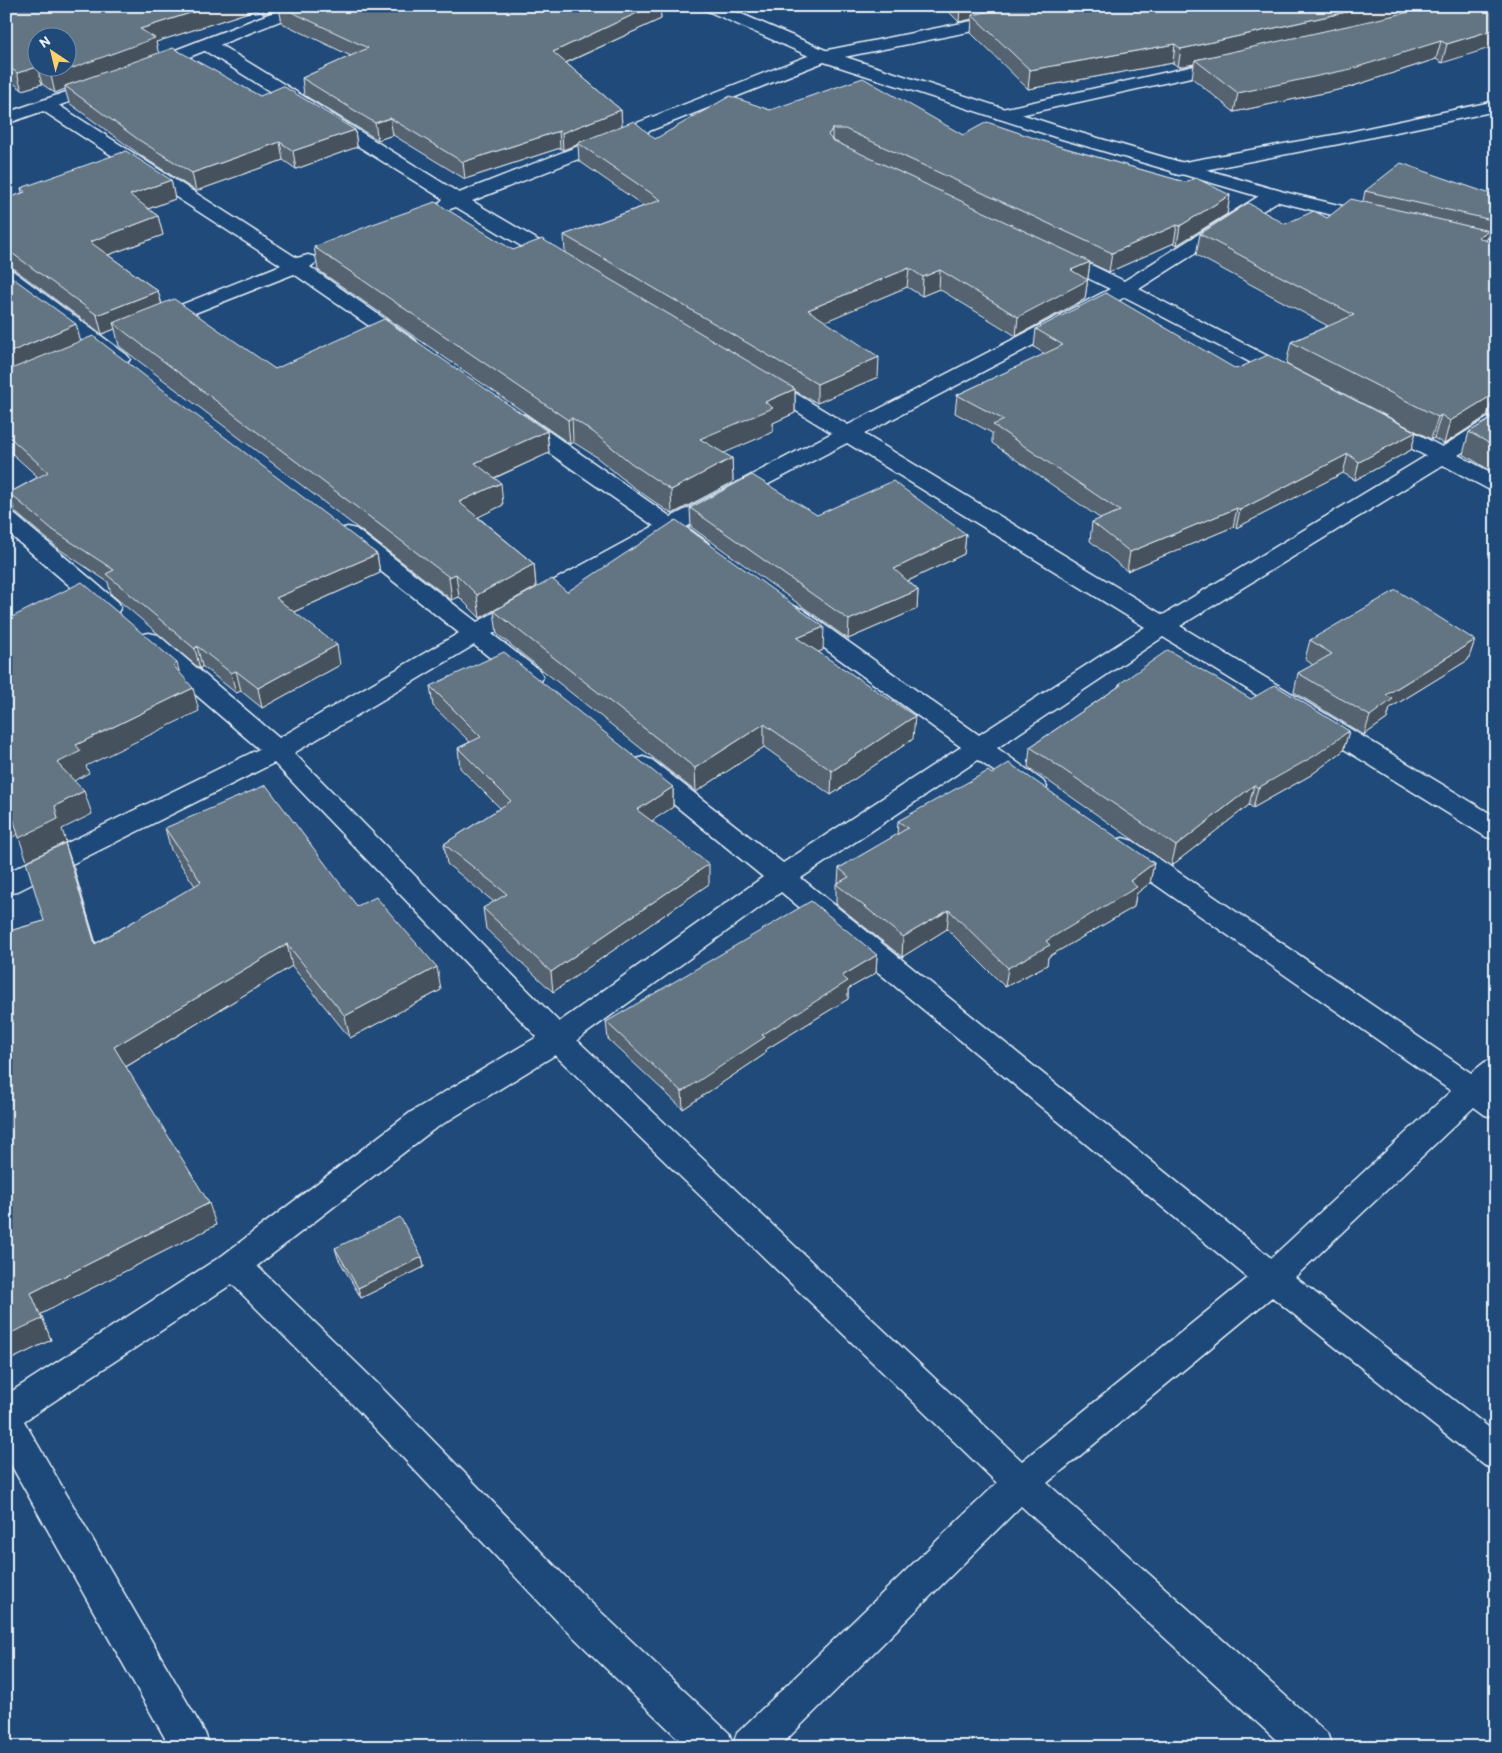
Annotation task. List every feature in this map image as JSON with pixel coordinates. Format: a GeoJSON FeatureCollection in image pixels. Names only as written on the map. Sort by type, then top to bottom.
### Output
{"type":"FeatureCollection","features":[{"type":"Feature","properties":{"kind":"street"},"geometry":{"type":"LineString","coordinates":[[136,72],[304,6]]}},
{"type":"Feature","properties":{"kind":"street"},"geometry":{"type":"LineString","coordinates":[[709,6],[824,56],[1002,114],[1179,169],[1274,195],[1390,223]]}},
{"type":"Feature","properties":{"kind":"street"},"geometry":{"type":"LineString","coordinates":[[431,211],[824,56],[1072,6]]}},
{"type":"Feature","properties":{"kind":"street"},"geometry":{"type":"LineString","coordinates":[[208,45],[458,200],[585,276]]}},
{"type":"Feature","properties":{"kind":"street"},"geometry":{"type":"LineString","coordinates":[[1002,114],[1242,60]]}},
{"type":"Feature","properties":{"kind":"street"},"geometry":{"type":"LineString","coordinates":[[6,120],[118,78]]}},
{"type":"Feature","properties":{"kind":"street"},"geometry":{"type":"LineString","coordinates":[[46,105],[296,266],[426,356]]}},
{"type":"Feature","properties":{"kind":"street"},"geometry":{"type":"LineString","coordinates":[[1179,169],[1339,139],[1496,106]]}},
{"type":"Feature","properties":{"kind":"street"},"geometry":{"type":"LineString","coordinates":[[6,885],[277,751],[476,633],[671,526],[1125,289],[1274,195]]}},
{"type":"Feature","properties":{"kind":"street"},"geometry":{"type":"LineString","coordinates":[[1040,248],[1125,289],[1310,386]]}},
{"type":"Feature","properties":{"kind":"street"},"geometry":{"type":"LineString","coordinates":[[109,341],[323,255]]}},
{"type":"Feature","properties":{"kind":"street"},"geometry":{"type":"LineString","coordinates":[[6,275],[109,341],[140,374]]}},
{"type":"Feature","properties":{"kind":"street"},"geometry":{"type":"LineString","coordinates":[[746,372],[1496,830]]}},
{"type":"Feature","properties":{"kind":"street"},"geometry":{"type":"LineString","coordinates":[[500,408],[719,561]]}},
{"type":"Feature","properties":{"kind":"street"},"geometry":{"type":"LineString","coordinates":[[1362,414],[1496,484]]}},
{"type":"Feature","properties":{"kind":"street"},"geometry":{"type":"LineString","coordinates":[[6,1414],[234,1265],[422,1121],[557,1040],[782,877],[1163,626],[1496,423]]}},
{"type":"Feature","properties":{"kind":"street"},"geometry":{"type":"LineString","coordinates":[[327,518],[545,688]]}},
{"type":"Feature","properties":{"kind":"street"},"geometry":{"type":"LineString","coordinates":[[6,519],[277,751],[557,1040],[1021,1483],[1313,1747]]}},
{"type":"Feature","properties":{"kind":"street"},"geometry":{"type":"LineString","coordinates":[[776,602],[1050,798]]}},
{"type":"Feature","properties":{"kind":"street"},"geometry":{"type":"LineString","coordinates":[[629,755],[782,877],[1272,1278],[1496,1454]]}},
{"type":"Feature","properties":{"kind":"street"},"geometry":{"type":"LineString","coordinates":[[752,1747],[1021,1483],[1272,1278],[1488,1089],[1107,837]]}},
{"type":"Feature","properties":{"kind":"street"},"geometry":{"type":"LineString","coordinates":[[234,1265],[368,1396],[572,1610],[715,1747]]}},
{"type":"Feature","properties":{"kind":"street"},"geometry":{"type":"LineString","coordinates":[[6,1423],[191,1747]]}},
{"type":"Feature","properties":{"kind":"building"},"geometry":{"type":"Polygon","coordinates":[[[6,6],[212,6],[140,29],[155,38],[78,66],[78,28],[28,28],[28,70],[17,73],[6,64],[6,6]]]}},
{"type":"Feature","properties":{"kind":"building"},"geometry":{"type":"Polygon","coordinates":[[[279,6],[652,6],[553,52],[621,110],[562,133],[559,131],[463,162],[390,118],[375,123],[302,78],[368,48],[279,6]]]}},
{"type":"Feature","properties":{"kind":"building"},"geometry":{"type":"Polygon","coordinates":[[[1016,6],[1373,6],[1181,49],[1175,44],[1030,70],[972,15],[1016,6]]]}},
{"type":"Feature","properties":{"kind":"building"},"geometry":{"type":"Polygon","coordinates":[[[1436,6],[1496,6],[1496,29],[1447,44],[1441,41],[1351,69],[1238,93],[1195,60],[1436,6]]]}},
{"type":"Feature","properties":{"kind":"building"},"geometry":{"type":"Polygon","coordinates":[[[173,48],[260,96],[283,86],[355,130],[293,151],[280,142],[192,173],[139,140],[65,86],[173,48]]]}},
{"type":"Feature","properties":{"kind":"building"},"geometry":{"type":"Polygon","coordinates":[[[863,78],[963,135],[987,122],[1058,146],[1185,182],[1196,178],[1230,195],[1180,226],[1177,225],[1112,253],[845,129],[832,129],[828,135],[832,140],[1090,262],[1071,270],[1088,280],[1018,317],[940,270],[923,277],[909,268],[808,310],[879,357],[817,384],[564,235],[661,200],[578,143],[634,121],[655,139],[730,96],[770,110],[863,78]]]}},
{"type":"Feature","properties":{"kind":"building"},"geometry":{"type":"Polygon","coordinates":[[[126,151],[171,180],[130,195],[158,216],[90,242],[158,291],[97,315],[6,250],[6,199],[25,192],[21,188],[126,151]]]}},
{"type":"Feature","properties":{"kind":"building"},"geometry":{"type":"Polygon","coordinates":[[[1401,163],[1496,196],[1496,221],[1365,191],[1401,163]]]}},
{"type":"Feature","properties":{"kind":"building"},"geometry":{"type":"Polygon","coordinates":[[[1351,199],[1489,231],[1478,237],[1496,245],[1496,394],[1450,421],[1441,415],[1438,417],[1291,342],[1354,315],[1200,234],[1248,203],[1285,224],[1314,211],[1327,218],[1351,199]]]}},
{"type":"Feature","properties":{"kind":"building"},"geometry":{"type":"Polygon","coordinates":[[[435,202],[513,250],[542,239],[795,389],[765,402],[773,408],[700,439],[732,458],[671,490],[631,463],[593,432],[572,418],[568,420],[314,247],[435,202]]]}},
{"type":"Feature","properties":{"kind":"building"},"geometry":{"type":"Polygon","coordinates":[[[6,273],[76,324],[6,354],[6,273]]]}},
{"type":"Feature","properties":{"kind":"building"},"geometry":{"type":"Polygon","coordinates":[[[1106,293],[1236,369],[1268,355],[1416,432],[1359,462],[1348,454],[1240,510],[1237,508],[1130,552],[1092,522],[1120,511],[993,425],[1004,420],[957,395],[1063,345],[1036,329],[1106,293]]]}},
{"type":"Feature","properties":{"kind":"building"},"geometry":{"type":"Polygon","coordinates":[[[174,299],[275,369],[384,319],[547,431],[475,463],[501,483],[459,502],[534,564],[477,595],[456,574],[449,577],[113,323],[174,299]]]}},
{"type":"Feature","properties":{"kind":"building"},"geometry":{"type":"Polygon","coordinates":[[[93,336],[377,554],[276,598],[337,645],[258,688],[236,671],[231,673],[197,646],[195,649],[106,574],[114,570],[53,530],[9,493],[48,472],[6,434],[6,371],[93,336]]]}},
{"type":"Feature","properties":{"kind":"building"},"geometry":{"type":"Polygon","coordinates":[[[1496,416],[1496,447],[1469,432],[1496,416]]]}},
{"type":"Feature","properties":{"kind":"building"},"geometry":{"type":"Polygon","coordinates":[[[752,475],[817,515],[893,481],[966,534],[894,569],[918,590],[849,620],[690,508],[752,475]]]}},
{"type":"Feature","properties":{"kind":"building"},"geometry":{"type":"Polygon","coordinates":[[[676,520],[824,627],[797,638],[915,716],[832,771],[764,724],[695,768],[494,611],[552,579],[567,592],[676,520]]]}},
{"type":"Feature","properties":{"kind":"building"},"geometry":{"type":"Polygon","coordinates":[[[82,582],[177,663],[174,666],[193,688],[76,745],[81,751],[57,763],[84,791],[55,806],[58,819],[19,838],[11,811],[6,813],[6,620],[82,582]]]}},
{"type":"Feature","properties":{"kind":"building"},"geometry":{"type":"Polygon","coordinates":[[[1396,590],[1475,640],[1386,695],[1393,699],[1370,716],[1298,673],[1332,654],[1310,640],[1396,590]]]}},
{"type":"Feature","properties":{"kind":"building"},"geometry":{"type":"Polygon","coordinates":[[[1168,650],[1251,699],[1275,685],[1349,731],[1316,755],[1258,788],[1254,785],[1176,846],[1030,747],[1121,685],[1119,684],[1168,650]]]}},
{"type":"Feature","properties":{"kind":"building"},"geometry":{"type":"Polygon","coordinates":[[[504,652],[673,787],[637,810],[709,864],[551,972],[483,908],[507,894],[444,844],[511,801],[458,748],[481,737],[430,686],[504,652]]]}},
{"type":"Feature","properties":{"kind":"building"},"geometry":{"type":"Polygon","coordinates":[[[1009,763],[1154,863],[1130,881],[1137,887],[1046,941],[1050,945],[1008,968],[949,910],[903,937],[836,884],[849,877],[839,868],[908,828],[898,821],[988,771],[992,774],[1009,763]]]}},
{"type":"Feature","properties":{"kind":"building"},"geometry":{"type":"Polygon","coordinates":[[[266,785],[357,906],[376,897],[437,967],[345,1016],[287,944],[114,1047],[209,1203],[31,1293],[42,1319],[6,1335],[6,932],[44,921],[26,862],[65,843],[95,944],[201,882],[165,828],[266,785]]]}},
{"type":"Feature","properties":{"kind":"building"},"geometry":{"type":"Polygon","coordinates":[[[811,901],[877,955],[842,976],[848,981],[762,1035],[765,1037],[682,1092],[606,1022],[811,901]]]}},
{"type":"Feature","properties":{"kind":"building"},"geometry":{"type":"Polygon","coordinates":[[[400,1217],[422,1257],[358,1288],[335,1248],[400,1217]]]}}]}
